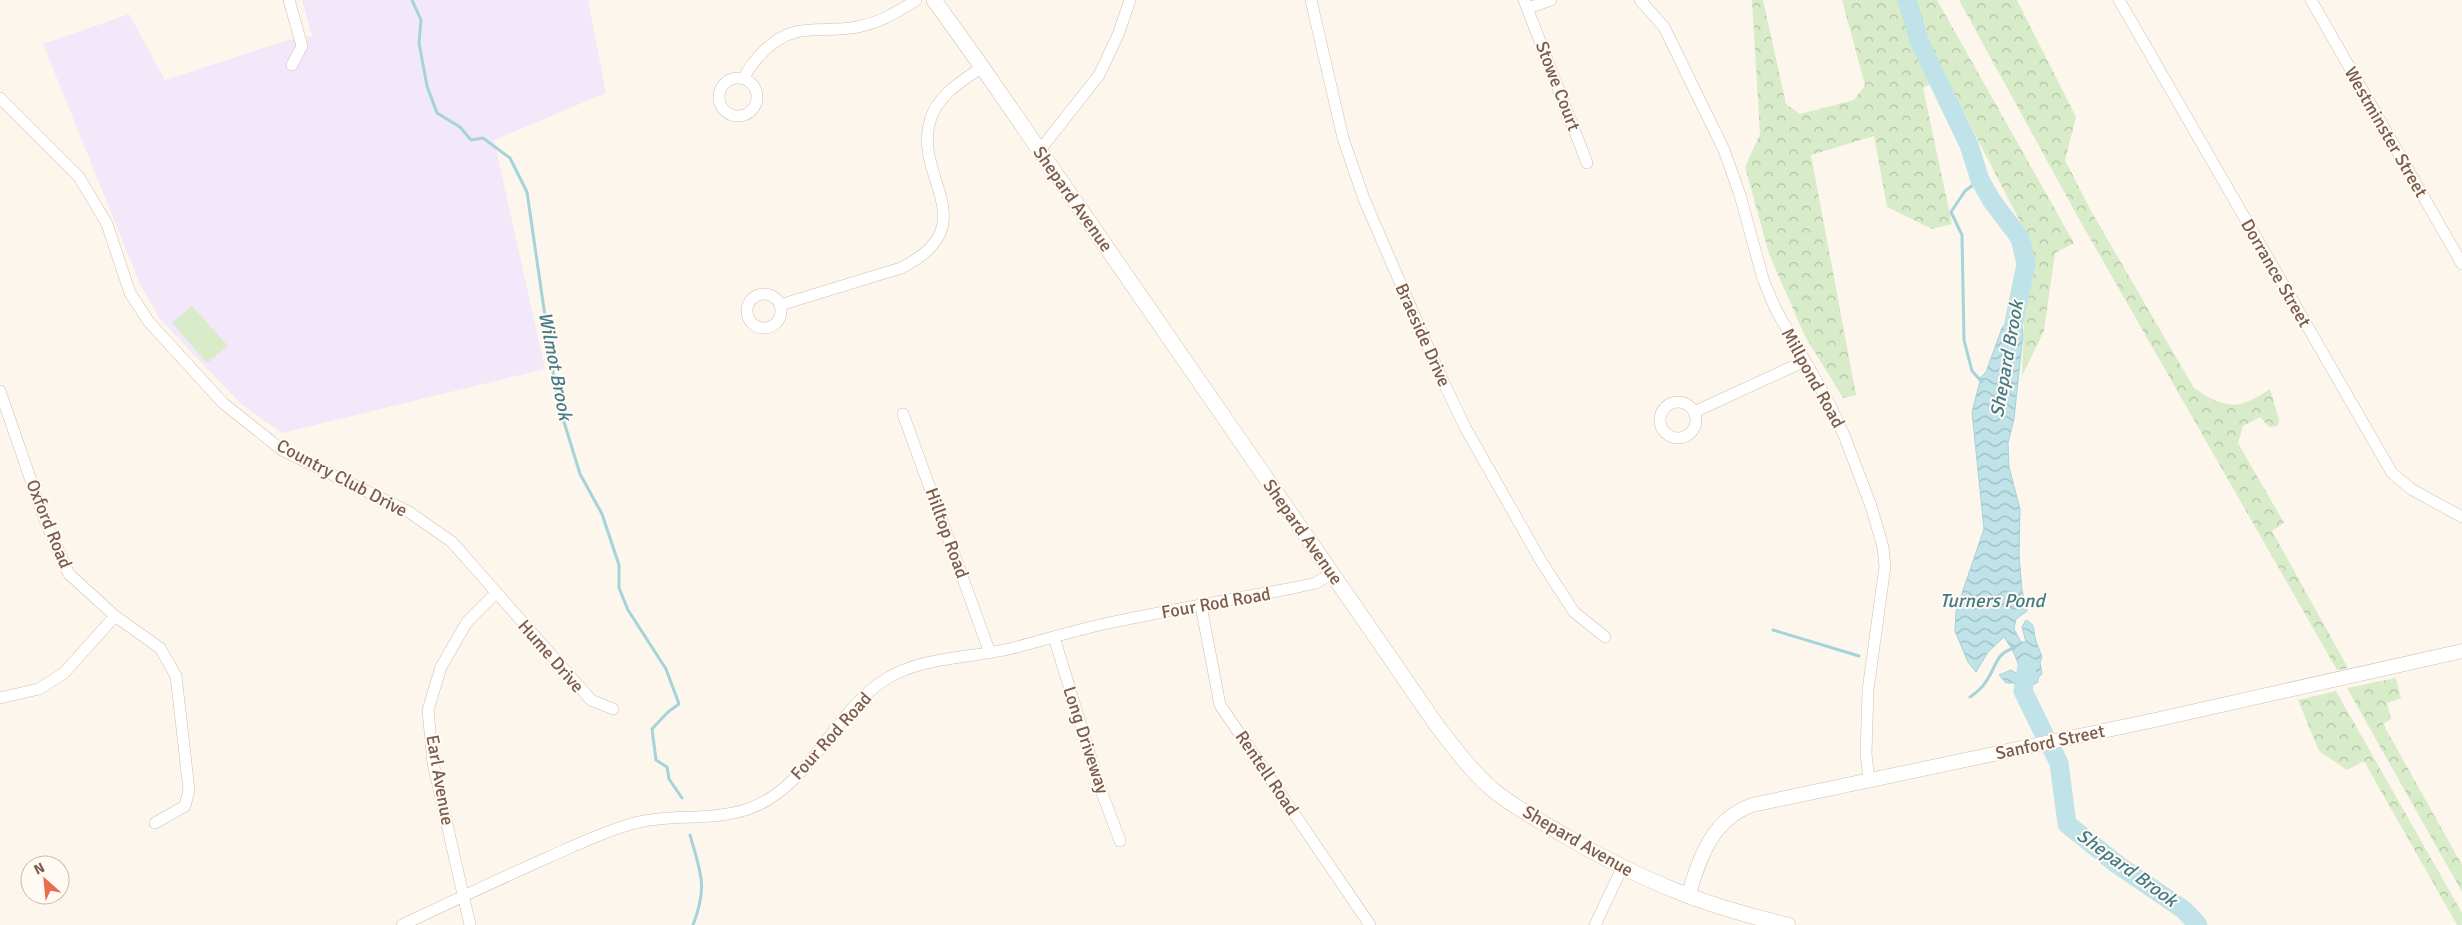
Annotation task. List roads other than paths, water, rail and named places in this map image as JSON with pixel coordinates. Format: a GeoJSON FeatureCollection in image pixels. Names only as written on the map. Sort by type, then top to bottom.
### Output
{"type":"FeatureCollection","features":[{"type":"Feature","properties":{"kind":"main road","name":"Shepard Avenue"},"geometry":{"type":"LineString","coordinates":[[934,0],[1040,150],[1438,727],[1476,773],[1493,790],[1517,807],[1622,868],[1688,896],[1742,915],[1788,925]]}},
{"type":"Feature","properties":{"kind":"street"},"geometry":{"type":"LineString","coordinates":[[289,0],[302,46],[292,65]]}},
{"type":"Feature","properties":{"kind":"street"},"geometry":{"type":"LineString","coordinates":[[744,78],[750,65],[763,52],[791,32],[855,27],[886,19],[916,0]]}},
{"type":"Feature","properties":{"kind":"street"},"geometry":{"type":"LineString","coordinates":[[1040,150],[1099,75],[1118,35],[1130,0]]}},
{"type":"Feature","properties":{"kind":"street","name":"Braeside Drive"},"geometry":{"type":"LineString","coordinates":[[1311,0],[1342,138],[1364,199],[1440,375],[1466,429],[1541,561],[1574,612],[1605,637]]}},
{"type":"Feature","properties":{"kind":"street"},"geometry":{"type":"LineString","coordinates":[[1526,4],[1551,0]]}},
{"type":"Feature","properties":{"kind":"street","name":"Millpond Road"},"geometry":{"type":"LineString","coordinates":[[1640,0],[1664,27],[1724,150],[1740,195],[1763,279],[1775,308],[1830,404],[1871,506],[1883,547],[1885,566],[1868,690],[1866,754],[1869,780]]}},
{"type":"Feature","properties":{"kind":"street","name":"Dorrance Street"},"geometry":{"type":"LineString","coordinates":[[2119,0],[2392,472],[2410,489],[2462,517]]}},
{"type":"Feature","properties":{"kind":"street","name":"Westminster Street"},"geometry":{"type":"LineString","coordinates":[[2311,0],[2462,264]]}},
{"type":"Feature","properties":{"kind":"street","name":"Stowe Court"},"geometry":{"type":"LineString","coordinates":[[1526,4],[1587,163]]}},
{"type":"Feature","properties":{"kind":"street"},"geometry":{"type":"LineString","coordinates":[[780,305],[901,268],[917,260],[928,251],[938,236],[943,220],[943,199],[929,160],[928,138],[930,120],[939,103],[954,86],[982,67]]}},
{"type":"Feature","properties":{"kind":"street","name":"Country Club Drive"},"geometry":{"type":"LineString","coordinates":[[0,98],[79,177],[106,224],[130,293],[149,322],[223,403],[282,450],[416,517],[452,542],[496,593]]}},
{"type":"Feature","properties":{"kind":"street"},"geometry":{"type":"LineString","coordinates":[[1694,412],[1805,361]]}},
{"type":"Feature","properties":{"kind":"street","name":"Oxford Road"},"geometry":{"type":"LineString","coordinates":[[0,391],[44,518],[69,574],[115,616],[160,648],[176,676],[189,790],[185,806],[180,811],[155,822]]}},
{"type":"Feature","properties":{"kind":"street","name":"Hilltop Road"},"geometry":{"type":"LineString","coordinates":[[903,414],[990,653]]}},
{"type":"Feature","properties":{"kind":"street","name":"Four Rod Road"},"geometry":{"type":"LineString","coordinates":[[402,925],[576,845],[632,823],[656,819],[732,813],[763,802],[776,794],[804,769],[857,704],[885,680],[909,668],[990,653],[1104,624],[1316,583],[1332,573]]}},
{"type":"Feature","properties":{"kind":"street","name":"Hume Drive"},"geometry":{"type":"LineString","coordinates":[[496,593],[591,700],[613,709]]}},
{"type":"Feature","properties":{"kind":"street","name":"Earl Avenue"},"geometry":{"type":"LineString","coordinates":[[470,925],[433,762],[428,710],[445,659],[467,622],[496,593]]}},
{"type":"Feature","properties":{"kind":"street","name":"Rentell Road"},"geometry":{"type":"LineString","coordinates":[[1201,606],[1220,705],[1370,925]]}},
{"type":"Feature","properties":{"kind":"street"},"geometry":{"type":"LineString","coordinates":[[0,698],[39,689],[64,673],[115,616]]}},
{"type":"Feature","properties":{"kind":"street","name":"Long Driveway"},"geometry":{"type":"LineString","coordinates":[[1054,637],[1099,785],[1120,842]]}},
{"type":"Feature","properties":{"kind":"street","name":"Sanford Street"},"geometry":{"type":"LineString","coordinates":[[1688,896],[1711,839],[1729,816],[1752,805],[2223,705],[2462,651]]}},
{"type":"Feature","properties":{"kind":"street"},"geometry":{"type":"LineString","coordinates":[[1595,925],[1622,868]]}},
{"type":"Feature","properties":{"kind":"water","name":"Turners Pond"},"geometry":{"type":"Polygon","coordinates":[[[2019,303],[2023,334],[2014,419],[2008,443],[2009,467],[2020,509],[2019,555],[2022,590],[2027,611],[2016,619],[2014,629],[2021,642],[2026,642],[2022,627],[2026,620],[2033,625],[2036,642],[2042,657],[2040,662],[2042,674],[2038,678],[2038,682],[2018,693],[2014,683],[2006,683],[1999,675],[2011,670],[2019,675],[2017,660],[2004,637],[1988,652],[1976,672],[1968,662],[1955,631],[1956,611],[1984,529],[1972,412],[1981,377],[1986,372],[2002,328],[2019,303]]]}},
{"type":"Feature","properties":{"kind":"waterway","name":"Wilmot Brook"},"geometry":{"type":"LineString","coordinates":[[412,0],[421,20],[419,43],[427,86],[437,113],[460,127],[471,140],[483,138],[510,158],[527,192],[557,399],[580,474],[602,514],[619,565],[619,588],[628,610],[666,669],[679,704],[668,712],[652,729],[656,760],[667,767],[669,779],[682,798]]}},
{"type":"Feature","properties":{"kind":"waterway","name":"Shepard Brook"},"geometry":{"type":"LineString","coordinates":[[1907,0],[1920,43],[1969,145],[1980,180],[1992,201],[2020,238],[2026,264],[2013,327]]}},
{"type":"Feature","properties":{"kind":"waterway"},"geometry":{"type":"LineString","coordinates":[[1980,180],[1965,191],[1951,212],[1962,235],[1964,340],[1972,371],[1982,382]]}},
{"type":"Feature","properties":{"kind":"waterway"},"geometry":{"type":"LineString","coordinates":[[1773,630],[1859,656]]}},
{"type":"Feature","properties":{"kind":"waterway"},"geometry":{"type":"LineString","coordinates":[[1970,697],[1989,678],[2003,653],[2015,648]]}},
{"type":"Feature","properties":{"kind":"waterway","name":"Shepard Brook"},"geometry":{"type":"LineString","coordinates":[[2027,666],[2023,691],[2044,734]]}},
{"type":"Feature","properties":{"kind":"waterway","name":"Shepard Brook"},"geometry":{"type":"LineString","coordinates":[[2052,749],[2059,763],[2067,824],[2118,865],[2184,910],[2198,925]]}},
{"type":"Feature","properties":{"kind":"waterway","name":"Wilmot Brook"},"geometry":{"type":"LineString","coordinates":[[690,835],[700,870],[702,890],[698,912],[693,925]]}}]}
